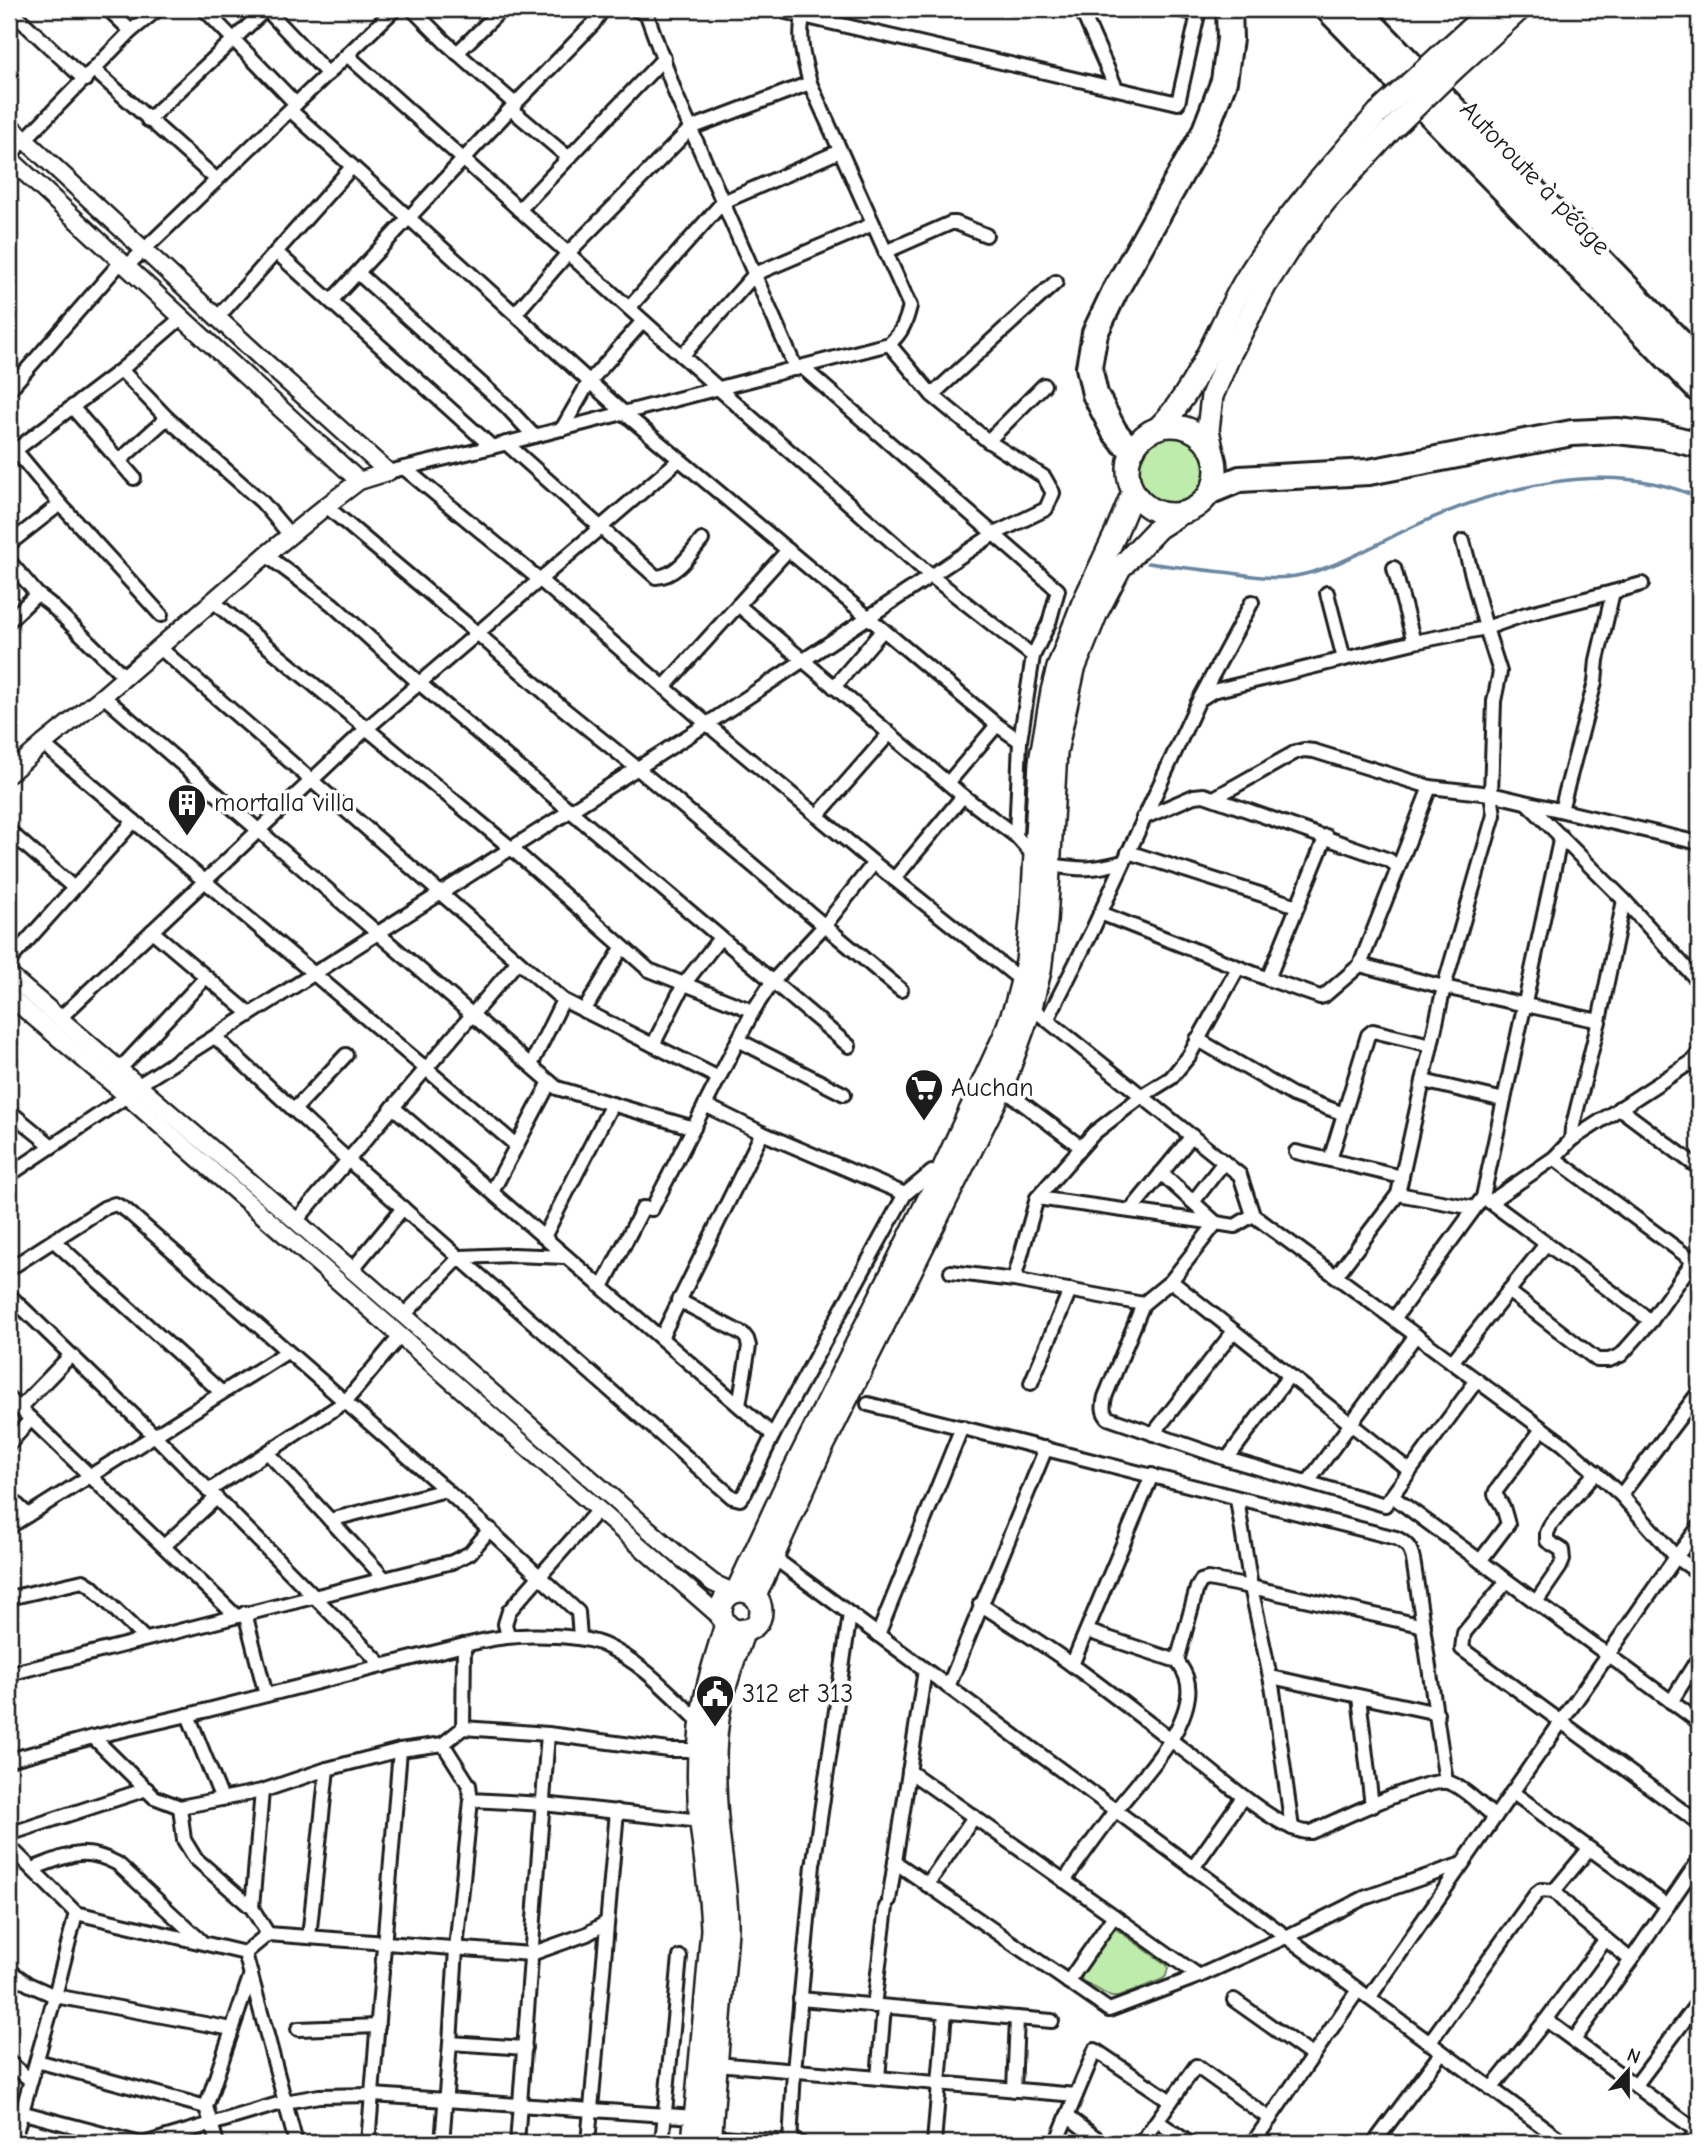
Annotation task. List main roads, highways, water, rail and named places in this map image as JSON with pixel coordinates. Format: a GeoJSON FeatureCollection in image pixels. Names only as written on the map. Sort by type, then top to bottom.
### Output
{"type":"FeatureCollection","features":[{"type":"Feature","properties":{"kind":"highway"},"geometry":{"type":"LineString","coordinates":[[1133,448],[1114,431],[1095,394],[1089,367],[1095,333],[1114,293],[1204,133],[1224,82],[1230,39],[1229,9]]}},
{"type":"Feature","properties":{"kind":"highway","name":"Autoroute à péage"},"geometry":{"type":"LineString","coordinates":[[1328,9],[1699,390]]}},
{"type":"Feature","properties":{"kind":"highway"},"geometry":{"type":"LineString","coordinates":[[1357,9],[1699,362]]}},
{"type":"Feature","properties":{"kind":"highway"},"geometry":{"type":"LineString","coordinates":[[1213,489],[1240,479],[1369,472],[1572,433],[1640,433],[1699,445]]}},
{"type":"Feature","properties":{"kind":"main road"},"geometry":{"type":"LineString","coordinates":[[742,1593],[783,1492],[999,1052],[1023,981],[1062,720],[1074,669],[1097,612],[1119,568],[1158,528],[1200,505],[1213,489],[1217,465],[1208,430],[1212,396],[1265,286],[1292,244],[1326,200],[1391,130],[1492,9]]}},
{"type":"Feature","properties":{"kind":"main road"},"geometry":{"type":"LineString","coordinates":[[1180,514],[1158,513],[1140,501],[1133,492],[1129,484],[1128,465],[1133,448],[1170,417],[1186,395],[1247,278],[1276,233],[1312,187],[1378,113],[1520,9]]}},
{"type":"Feature","properties":{"kind":"main road"},"geometry":{"type":"LineString","coordinates":[[1158,428],[1184,427],[1196,433],[1213,453]]}},
{"type":"Feature","properties":{"kind":"main road"},"geometry":{"type":"LineString","coordinates":[[704,2141],[717,2064],[727,1931],[727,1905],[716,1810],[716,1737],[731,1625],[721,1612],[722,1604],[726,1597],[742,1593],[773,1557],[820,1452],[1039,1014],[1042,860],[1040,762],[1044,728],[1058,668],[1082,605],[1133,492]]}},
{"type":"Feature","properties":{"kind":"main road"},"geometry":{"type":"LineString","coordinates":[[731,1625],[757,1623],[760,1616],[761,1609],[742,1593]]}},
{"type":"Feature","properties":{"kind":"main road"},"geometry":{"type":"LineString","coordinates":[[704,2141],[695,2116],[712,1930],[701,1821],[701,1723],[703,1707],[731,1625]]}},
{"type":"Feature","properties":{"kind":"waterway"},"geometry":{"type":"LineString","coordinates":[[1148,563],[1280,578],[1311,573],[1339,563],[1441,514],[1514,490],[1552,482],[1627,479],[1664,486],[1699,498]]}},
{"type":"Feature","properties":{"kind":"place","name":"mortalla villa"},"geometry":{"type":"Point","coordinates":[187,837]}},
{"type":"Feature","properties":{"kind":"place","name":"Auchan"},"geometry":{"type":"Point","coordinates":[924,1122]}},
{"type":"Feature","properties":{"kind":"place","name":"312 et 313"},"geometry":{"type":"Point","coordinates":[715,1728]}}]}
